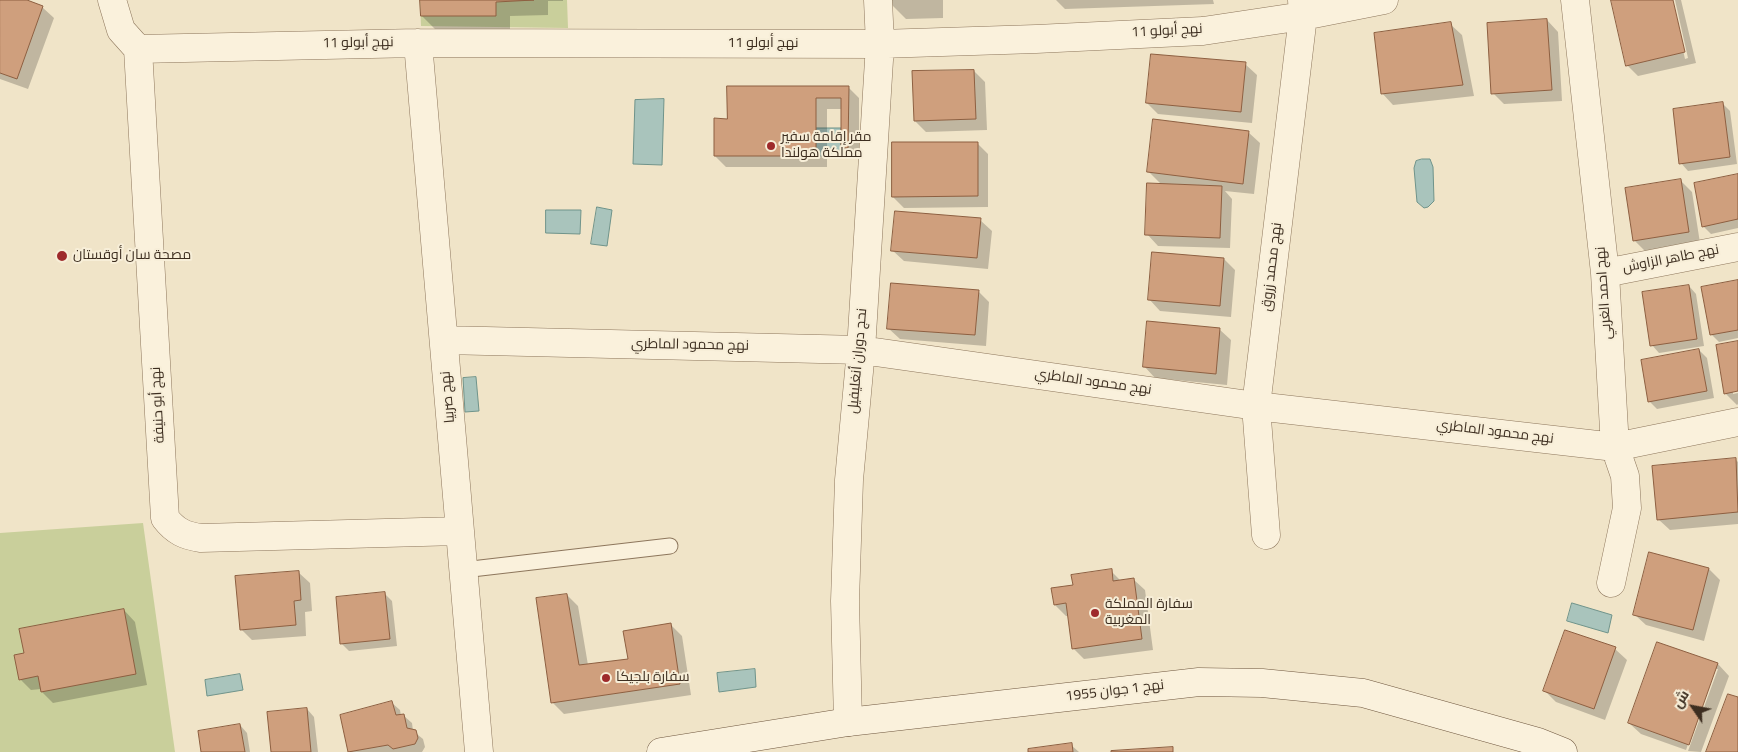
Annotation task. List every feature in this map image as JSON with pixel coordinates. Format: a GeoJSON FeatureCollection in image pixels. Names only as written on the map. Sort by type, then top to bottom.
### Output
{"type":"FeatureCollection","features":[{"type":"Feature","properties":{"kind":"street"},"geometry":{"type":"LineString","coordinates":[[112,0],[121,30],[138,49]]}},
{"type":"Feature","properties":{"kind":"street","name":"نحج دوران أنغليفيل"},"geometry":{"type":"LineString","coordinates":[[848,722],[845,601],[849,489],[861,350],[880,44],[878,0]]}},
{"type":"Feature","properties":{"kind":"street","name":"نهج أبولو 11"},"geometry":{"type":"LineString","coordinates":[[138,49],[418,43],[880,44],[1036,39],[1203,31],[1302,8],[1384,0]]}},
{"type":"Feature","properties":{"kind":"street","name":"نهج احمد الغربي"},"geometry":{"type":"LineString","coordinates":[[1575,0],[1605,273],[1615,447],[1625,476],[1627,508],[1611,583]]}},
{"type":"Feature","properties":{"kind":"street","name":"نهج محمد زروق"},"geometry":{"type":"LineString","coordinates":[[1266,535],[1256,406],[1302,8]]}},
{"type":"Feature","properties":{"kind":"street","name":"نهج صربيا"},"geometry":{"type":"LineString","coordinates":[[418,43],[479,752]]}},
{"type":"Feature","properties":{"kind":"street","name":"نهج أبو حنيفة"},"geometry":{"type":"LineString","coordinates":[[138,49],[165,518],[172,527],[186,536],[201,538],[460,531]]}},
{"type":"Feature","properties":{"kind":"street","name":"نهج طاهر الزاوش"},"geometry":{"type":"LineString","coordinates":[[1605,273],[1738,246]]}},
{"type":"Feature","properties":{"kind":"street","name":"نهج محمود الماطري"},"geometry":{"type":"LineString","coordinates":[[444,340],[861,350],[1256,406],[1615,447],[1738,422]]}},
{"type":"Feature","properties":{"kind":"street","name":"نهج 1 جوان 1955"},"geometry":{"type":"LineString","coordinates":[[661,752],[848,722],[1199,682],[1262,683],[1363,693],[1538,742],[1563,752]]}},
{"type":"Feature","properties":{"kind":"lane"},"geometry":{"type":"LineString","coordinates":[[463,570],[670,546]]}},
{"type":"Feature","properties":{"kind":"green space"},"geometry":{"type":"Polygon","coordinates":[[[420,0],[567,0],[568,28],[421,26],[420,0]]]}},
{"type":"Feature","properties":{"kind":"green space"},"geometry":{"type":"Polygon","coordinates":[[[143,523],[175,752],[0,752],[0,533],[143,523]]]}},
{"type":"Feature","properties":{"kind":"water"},"geometry":{"type":"Polygon","coordinates":[[[664,99],[662,165],[633,164],[635,100],[664,99]]]}},
{"type":"Feature","properties":{"kind":"water"},"geometry":{"type":"Polygon","coordinates":[[[816,128],[841,128],[841,156],[816,156],[816,128]]]}},
{"type":"Feature","properties":{"kind":"water"},"geometry":{"type":"Polygon","coordinates":[[[1430,159],[1433,167],[1434,201],[1424,208],[1417,202],[1414,168],[1416,161],[1430,159]]]}},
{"type":"Feature","properties":{"kind":"water"},"geometry":{"type":"Polygon","coordinates":[[[597,207],[612,210],[607,246],[591,244],[597,207]]]}},
{"type":"Feature","properties":{"kind":"water"},"geometry":{"type":"Polygon","coordinates":[[[546,210],[581,210],[580,234],[546,233],[546,210]]]}},
{"type":"Feature","properties":{"kind":"water"},"geometry":{"type":"Polygon","coordinates":[[[476,377],[479,411],[465,412],[463,378],[476,377]]]}},
{"type":"Feature","properties":{"kind":"water"},"geometry":{"type":"Polygon","coordinates":[[[1572,603],[1612,615],[1608,633],[1567,621],[1572,603]]]}},
{"type":"Feature","properties":{"kind":"water"},"geometry":{"type":"Polygon","coordinates":[[[755,669],[756,687],[719,692],[717,673],[755,669]]]}},
{"type":"Feature","properties":{"kind":"water"},"geometry":{"type":"Polygon","coordinates":[[[240,674],[243,690],[207,696],[205,680],[240,674]]]}},
{"type":"Feature","properties":{"kind":"building"},"geometry":{"type":"Polygon","coordinates":[[[0,0],[27,0],[43,6],[17,79],[0,73],[0,0]]]}},
{"type":"Feature","properties":{"kind":"building"},"geometry":{"type":"Polygon","coordinates":[[[420,0],[534,0],[496,2],[496,16],[421,16],[420,0]]]}},
{"type":"Feature","properties":{"kind":"building"},"geometry":{"type":"Polygon","coordinates":[[[1611,0],[1673,0],[1685,52],[1626,66],[1611,0]]]}},
{"type":"Feature","properties":{"kind":"building"},"geometry":{"type":"Polygon","coordinates":[[[1547,19],[1552,90],[1491,94],[1487,23],[1547,19]]]}},
{"type":"Feature","properties":{"kind":"building"},"geometry":{"type":"Polygon","coordinates":[[[1451,22],[1463,85],[1381,94],[1374,33],[1451,22]]]}},
{"type":"Feature","properties":{"kind":"building"},"geometry":{"type":"Polygon","coordinates":[[[1151,54],[1246,62],[1241,112],[1146,103],[1151,54]]]}},
{"type":"Feature","properties":{"kind":"building"},"geometry":{"type":"Polygon","coordinates":[[[974,70],[976,119],[914,121],[912,71],[974,70]]]}},
{"type":"Feature","properties":{"kind":"building"},"geometry":{"type":"Polygon","coordinates":[[[727,86],[849,86],[848,148],[841,148],[841,98],[816,98],[816,156],[714,156],[714,118],[727,119],[727,86]]]}},
{"type":"Feature","properties":{"kind":"building"},"geometry":{"type":"Polygon","coordinates":[[[1723,102],[1730,157],[1679,164],[1673,109],[1723,102]]]}},
{"type":"Feature","properties":{"kind":"building"},"geometry":{"type":"Polygon","coordinates":[[[1153,119],[1249,131],[1243,184],[1147,172],[1153,119]]]}},
{"type":"Feature","properties":{"kind":"building"},"geometry":{"type":"Polygon","coordinates":[[[892,142],[978,142],[978,196],[892,197],[892,142]]]}},
{"type":"Feature","properties":{"kind":"building"},"geometry":{"type":"Polygon","coordinates":[[[1738,174],[1738,219],[1702,227],[1694,183],[1738,174]]]}},
{"type":"Feature","properties":{"kind":"building"},"geometry":{"type":"Polygon","coordinates":[[[1681,179],[1689,232],[1633,241],[1625,188],[1681,179]]]}},
{"type":"Feature","properties":{"kind":"building"},"geometry":{"type":"Polygon","coordinates":[[[1147,183],[1222,186],[1220,238],[1145,235],[1147,183]]]}},
{"type":"Feature","properties":{"kind":"building"},"geometry":{"type":"Polygon","coordinates":[[[895,211],[981,218],[977,258],[891,251],[895,211]]]}},
{"type":"Feature","properties":{"kind":"building"},"geometry":{"type":"Polygon","coordinates":[[[1152,252],[1224,258],[1220,306],[1148,300],[1152,252]]]}},
{"type":"Feature","properties":{"kind":"building"},"geometry":{"type":"Polygon","coordinates":[[[1738,280],[1738,330],[1710,335],[1701,287],[1738,280]]]}},
{"type":"Feature","properties":{"kind":"building"},"geometry":{"type":"Polygon","coordinates":[[[891,283],[979,290],[975,335],[887,329],[891,283]]]}},
{"type":"Feature","properties":{"kind":"building"},"geometry":{"type":"Polygon","coordinates":[[[1689,285],[1697,339],[1650,346],[1642,292],[1689,285]]]}},
{"type":"Feature","properties":{"kind":"building"},"geometry":{"type":"Polygon","coordinates":[[[1147,321],[1220,328],[1216,374],[1143,367],[1147,321]]]}},
{"type":"Feature","properties":{"kind":"building"},"geometry":{"type":"Polygon","coordinates":[[[1738,341],[1738,391],[1724,394],[1716,345],[1738,341]]]}},
{"type":"Feature","properties":{"kind":"building"},"geometry":{"type":"Polygon","coordinates":[[[1699,349],[1707,391],[1648,402],[1641,360],[1699,349]]]}},
{"type":"Feature","properties":{"kind":"building"},"geometry":{"type":"Polygon","coordinates":[[[1736,458],[1738,512],[1657,520],[1652,466],[1736,458]]]}},
{"type":"Feature","properties":{"kind":"building"},"geometry":{"type":"Polygon","coordinates":[[[1649,552],[1709,568],[1693,630],[1633,615],[1649,552]]]}},
{"type":"Feature","properties":{"kind":"building"},"geometry":{"type":"Polygon","coordinates":[[[1112,569],[1113,581],[1134,578],[1142,639],[1072,649],[1066,603],[1054,605],[1051,588],[1073,585],[1071,575],[1112,569]]]}},
{"type":"Feature","properties":{"kind":"building"},"geometry":{"type":"Polygon","coordinates":[[[299,571],[301,600],[294,601],[296,625],[240,630],[235,576],[299,571]]]}},
{"type":"Feature","properties":{"kind":"building"},"geometry":{"type":"Polygon","coordinates":[[[385,592],[390,639],[340,644],[336,597],[385,592]]]}},
{"type":"Feature","properties":{"kind":"building"},"geometry":{"type":"Polygon","coordinates":[[[567,594],[579,665],[628,659],[623,631],[671,623],[680,684],[551,703],[536,598],[567,594]]]}},
{"type":"Feature","properties":{"kind":"building"},"geometry":{"type":"Polygon","coordinates":[[[124,609],[136,674],[41,692],[38,676],[19,680],[14,655],[24,653],[19,629],[124,609]]]}},
{"type":"Feature","properties":{"kind":"building"},"geometry":{"type":"Polygon","coordinates":[[[1565,630],[1616,647],[1594,709],[1543,691],[1565,630]]]}},
{"type":"Feature","properties":{"kind":"building"},"geometry":{"type":"Polygon","coordinates":[[[1657,642],[1718,663],[1689,745],[1628,723],[1657,642]]]}},
{"type":"Feature","properties":{"kind":"building"},"geometry":{"type":"Polygon","coordinates":[[[1728,694],[1738,697],[1738,752],[1706,752],[1728,694]]]}},
{"type":"Feature","properties":{"kind":"building"},"geometry":{"type":"Polygon","coordinates":[[[392,701],[396,715],[404,714],[407,728],[416,730],[418,738],[415,744],[393,749],[388,745],[348,752],[340,715],[392,701]]]}},
{"type":"Feature","properties":{"kind":"building"},"geometry":{"type":"Polygon","coordinates":[[[307,708],[311,752],[271,752],[267,712],[307,708]]]}},
{"type":"Feature","properties":{"kind":"building"},"geometry":{"type":"Polygon","coordinates":[[[240,724],[245,752],[201,752],[198,731],[240,724]]]}},
{"type":"Feature","properties":{"kind":"building"},"geometry":{"type":"Polygon","coordinates":[[[1072,743],[1073,752],[1028,752],[1028,749],[1072,743]]]}},
{"type":"Feature","properties":{"kind":"building"},"geometry":{"type":"Polygon","coordinates":[[[1173,747],[1173,752],[1111,752],[1111,751],[1173,747]]]}},
{"type":"Feature","properties":{"kind":"place","name":"مقر إقامة سفير مملكة هولندا"},"geometry":{"type":"Point","coordinates":[771,146]}},
{"type":"Feature","properties":{"kind":"place","name":"مصحة سان أوقستان"},"geometry":{"type":"Point","coordinates":[62,256]}},
{"type":"Feature","properties":{"kind":"place","name":"سفارة المملكة المغربية"},"geometry":{"type":"Point","coordinates":[1095,613]}},
{"type":"Feature","properties":{"kind":"place","name":"سفارة بلجيكا"},"geometry":{"type":"Point","coordinates":[606,678]}}]}
